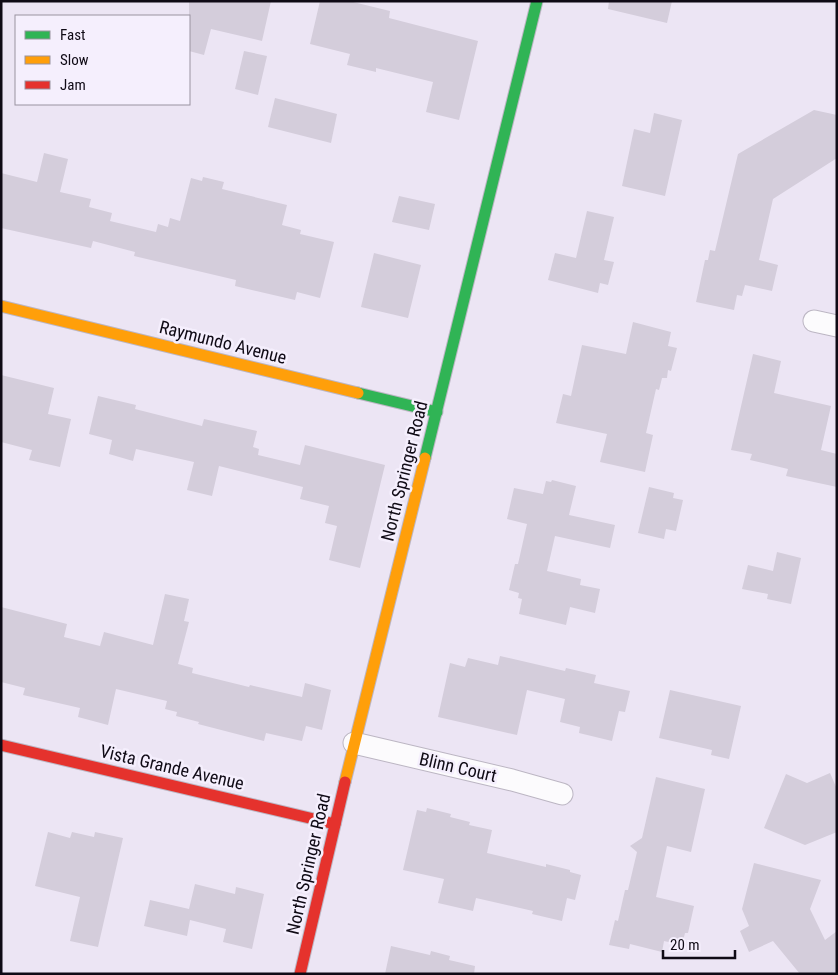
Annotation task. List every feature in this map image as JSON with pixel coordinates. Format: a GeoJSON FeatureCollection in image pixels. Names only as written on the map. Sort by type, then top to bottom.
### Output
{"type":"FeatureCollection","features":[{"type":"Feature","properties":{"kind":"street","name":"North Springer Road"},"geometry":{"type":"LineString","coordinates":[[300,974],[354,743],[537,1]]}},
{"type":"Feature","properties":{"kind":"street","name":"Raymundo Avenue"},"geometry":{"type":"LineString","coordinates":[[1,306],[437,412]]}},
{"type":"Feature","properties":{"kind":"street"},"geometry":{"type":"LineString","coordinates":[[814,320],[837,326]]}},
{"type":"Feature","properties":{"kind":"street","name":"Blinn Court"},"geometry":{"type":"LineString","coordinates":[[354,743],[512,780],[562,794]]}},
{"type":"Feature","properties":{"kind":"street","name":"Vista Grande Avenue"},"geometry":{"type":"LineString","coordinates":[[1,745],[335,824]]}},
{"type":"Feature","properties":{"kind":"building"},"geometry":{"type":"Polygon","coordinates":[[[189,1],[271,1],[262,41],[211,29],[204,55],[190,51],[189,1]]]}},
{"type":"Feature","properties":{"kind":"building"},"geometry":{"type":"Polygon","coordinates":[[[320,1],[349,1],[390,11],[389,18],[478,41],[459,120],[426,112],[433,82],[376,68],[376,72],[347,65],[350,54],[310,44],[320,1]]]}},
{"type":"Feature","properties":{"kind":"building"},"geometry":{"type":"Polygon","coordinates":[[[609,1],[672,1],[667,23],[608,9],[609,1]]]}},
{"type":"Feature","properties":{"kind":"building"},"geometry":{"type":"Polygon","coordinates":[[[244,51],[267,56],[258,95],[235,89],[244,51]]]}},
{"type":"Feature","properties":{"kind":"building"},"geometry":{"type":"Polygon","coordinates":[[[275,98],[337,114],[331,143],[268,127],[275,98]]]}},
{"type":"Feature","properties":{"kind":"building"},"geometry":{"type":"Polygon","coordinates":[[[814,110],[837,115],[837,158],[773,199],[759,260],[778,265],[772,291],[745,285],[742,296],[737,295],[734,310],[696,302],[705,260],[708,260],[710,250],[715,251],[738,154],[814,110]]]}},
{"type":"Feature","properties":{"kind":"building"},"geometry":{"type":"Polygon","coordinates":[[[654,113],[682,120],[665,196],[622,186],[634,129],[650,133],[654,113]]]}},
{"type":"Feature","properties":{"kind":"building"},"geometry":{"type":"Polygon","coordinates":[[[44,153],[68,159],[60,192],[91,199],[89,207],[112,213],[110,221],[156,232],[158,224],[168,227],[170,218],[180,221],[191,178],[202,181],[203,177],[224,182],[222,189],[287,205],[282,225],[301,230],[300,234],[334,242],[320,298],[297,292],[295,300],[235,286],[236,280],[134,256],[135,252],[93,241],[91,248],[1,228],[1,173],[37,182],[44,153]]]}},
{"type":"Feature","properties":{"kind":"building"},"geometry":{"type":"Polygon","coordinates":[[[399,196],[435,204],[429,230],[392,222],[399,196]]]}},
{"type":"Feature","properties":{"kind":"building"},"geometry":{"type":"Polygon","coordinates":[[[587,211],[614,217],[604,260],[614,262],[608,285],[600,283],[598,293],[548,280],[555,253],[576,258],[587,211]]]}},
{"type":"Feature","properties":{"kind":"building"},"geometry":{"type":"Polygon","coordinates":[[[374,253],[421,265],[408,318],[361,307],[374,253]]]}},
{"type":"Feature","properties":{"kind":"building"},"geometry":{"type":"Polygon","coordinates":[[[633,322],[671,332],[668,346],[677,348],[671,371],[668,370],[667,378],[662,378],[659,390],[656,389],[646,433],[653,435],[645,472],[600,462],[607,434],[556,423],[563,394],[571,396],[582,345],[626,354],[633,322]]]}},
{"type":"Feature","properties":{"kind":"building"},"geometry":{"type":"Polygon","coordinates":[[[753,354],[781,361],[774,393],[831,406],[821,450],[837,454],[837,487],[786,476],[788,469],[750,460],[752,454],[731,450],[753,354]]]}},
{"type":"Feature","properties":{"kind":"building"},"geometry":{"type":"Polygon","coordinates":[[[1,375],[54,388],[48,414],[71,419],[60,467],[29,460],[32,450],[1,442],[1,375]]]}},
{"type":"Feature","properties":{"kind":"building"},"geometry":{"type":"Polygon","coordinates":[[[98,396],[136,405],[135,409],[202,426],[204,419],[257,431],[253,447],[259,449],[258,455],[300,465],[305,445],[385,465],[360,568],[329,560],[337,526],[325,523],[329,506],[300,499],[303,487],[219,466],[212,496],[187,490],[194,462],[136,449],[133,461],[109,454],[112,440],[89,434],[98,396]]]}},
{"type":"Feature","properties":{"kind":"building"},"geometry":{"type":"Polygon","coordinates":[[[552,480],[576,486],[569,515],[615,525],[610,548],[555,536],[547,571],[581,579],[580,585],[600,589],[595,613],[570,607],[566,625],[519,614],[522,599],[518,598],[519,593],[509,590],[515,564],[518,564],[527,524],[507,519],[514,488],[543,494],[546,481],[551,482],[552,480]]]}},
{"type":"Feature","properties":{"kind":"building"},"geometry":{"type":"Polygon","coordinates":[[[649,487],[674,493],[673,498],[683,500],[676,531],[666,529],[664,539],[638,533],[649,487]]]}},
{"type":"Feature","properties":{"kind":"building"},"geometry":{"type":"Polygon","coordinates":[[[777,552],[801,558],[791,604],[767,599],[768,594],[742,589],[748,565],[773,571],[777,552]]]}},
{"type":"Feature","properties":{"kind":"building"},"geometry":{"type":"Polygon","coordinates":[[[165,594],[189,599],[184,621],[189,622],[178,664],[193,668],[192,673],[249,687],[250,685],[302,697],[305,683],[331,690],[322,730],[306,726],[302,741],[266,733],[264,741],[198,724],[199,722],[176,716],[177,712],[165,709],[167,701],[116,689],[108,725],[78,717],[80,708],[23,695],[25,688],[1,682],[1,607],[67,624],[64,637],[100,646],[104,632],[153,645],[165,594]]]}},
{"type":"Feature","properties":{"kind":"building"},"geometry":{"type":"Polygon","coordinates":[[[500,656],[565,671],[566,668],[596,675],[594,683],[630,691],[625,712],[619,711],[612,741],[579,733],[580,727],[560,722],[565,699],[527,690],[517,735],[438,717],[450,663],[465,667],[468,658],[498,665],[500,656]]]}},
{"type":"Feature","properties":{"kind":"building"},"geometry":{"type":"Polygon","coordinates":[[[670,690],[741,706],[729,759],[711,755],[712,750],[659,738],[670,690]]]}},
{"type":"Feature","properties":{"kind":"building"},"geometry":{"type":"Polygon","coordinates":[[[830,773],[837,789],[837,832],[805,845],[764,828],[786,774],[807,783],[830,773]]]}},
{"type":"Feature","properties":{"kind":"building"},"geometry":{"type":"Polygon","coordinates":[[[656,777],[705,789],[691,852],[667,846],[656,897],[694,906],[688,933],[685,933],[682,945],[664,941],[662,952],[630,944],[629,949],[609,945],[615,920],[618,921],[625,890],[628,890],[637,852],[630,846],[642,838],[656,777]]]}},
{"type":"Feature","properties":{"kind":"building"},"geometry":{"type":"Polygon","coordinates":[[[427,808],[451,814],[450,817],[470,822],[469,825],[492,830],[487,853],[546,867],[546,864],[581,875],[575,900],[567,898],[562,921],[532,914],[533,911],[476,898],[473,911],[438,903],[444,879],[403,870],[417,810],[426,812],[427,808]]]}},
{"type":"Feature","properties":{"kind":"building"},"geometry":{"type":"Polygon","coordinates":[[[48,832],[70,838],[72,832],[94,837],[95,832],[123,838],[98,947],[70,941],[80,897],[35,886],[48,832]]]}},
{"type":"Feature","properties":{"kind":"building"},"geometry":{"type":"Polygon","coordinates":[[[754,863],[821,880],[810,909],[825,940],[837,931],[837,974],[800,974],[773,941],[749,952],[740,931],[749,926],[742,909],[754,863]]]}},
{"type":"Feature","properties":{"kind":"building"},"geometry":{"type":"Polygon","coordinates":[[[195,884],[235,894],[236,887],[264,894],[252,949],[223,942],[226,929],[190,920],[187,936],[144,926],[150,900],[189,909],[195,884]]]}},
{"type":"Feature","properties":{"kind":"building"},"geometry":{"type":"Polygon","coordinates":[[[391,946],[430,955],[431,951],[450,956],[449,960],[475,966],[474,974],[385,974],[391,946]]]}},
{"type":"Feature","properties":{"kind":"traffic: fast"},"geometry":{"type":"LineString","coordinates":[[425,458],[537,1]]}},
{"type":"Feature","properties":{"kind":"traffic: fast"},"geometry":{"type":"LineString","coordinates":[[358,393],[437,412]]}},
{"type":"Feature","properties":{"kind":"traffic: slow"},"geometry":{"type":"LineString","coordinates":[[1,306],[358,393]]}},
{"type":"Feature","properties":{"kind":"traffic: slow"},"geometry":{"type":"LineString","coordinates":[[345,782],[425,458]]}},
{"type":"Feature","properties":{"kind":"traffic: jam"},"geometry":{"type":"LineString","coordinates":[[1,745],[335,824]]}},
{"type":"Feature","properties":{"kind":"traffic: jam"},"geometry":{"type":"LineString","coordinates":[[300,974],[345,782]]}}]}
